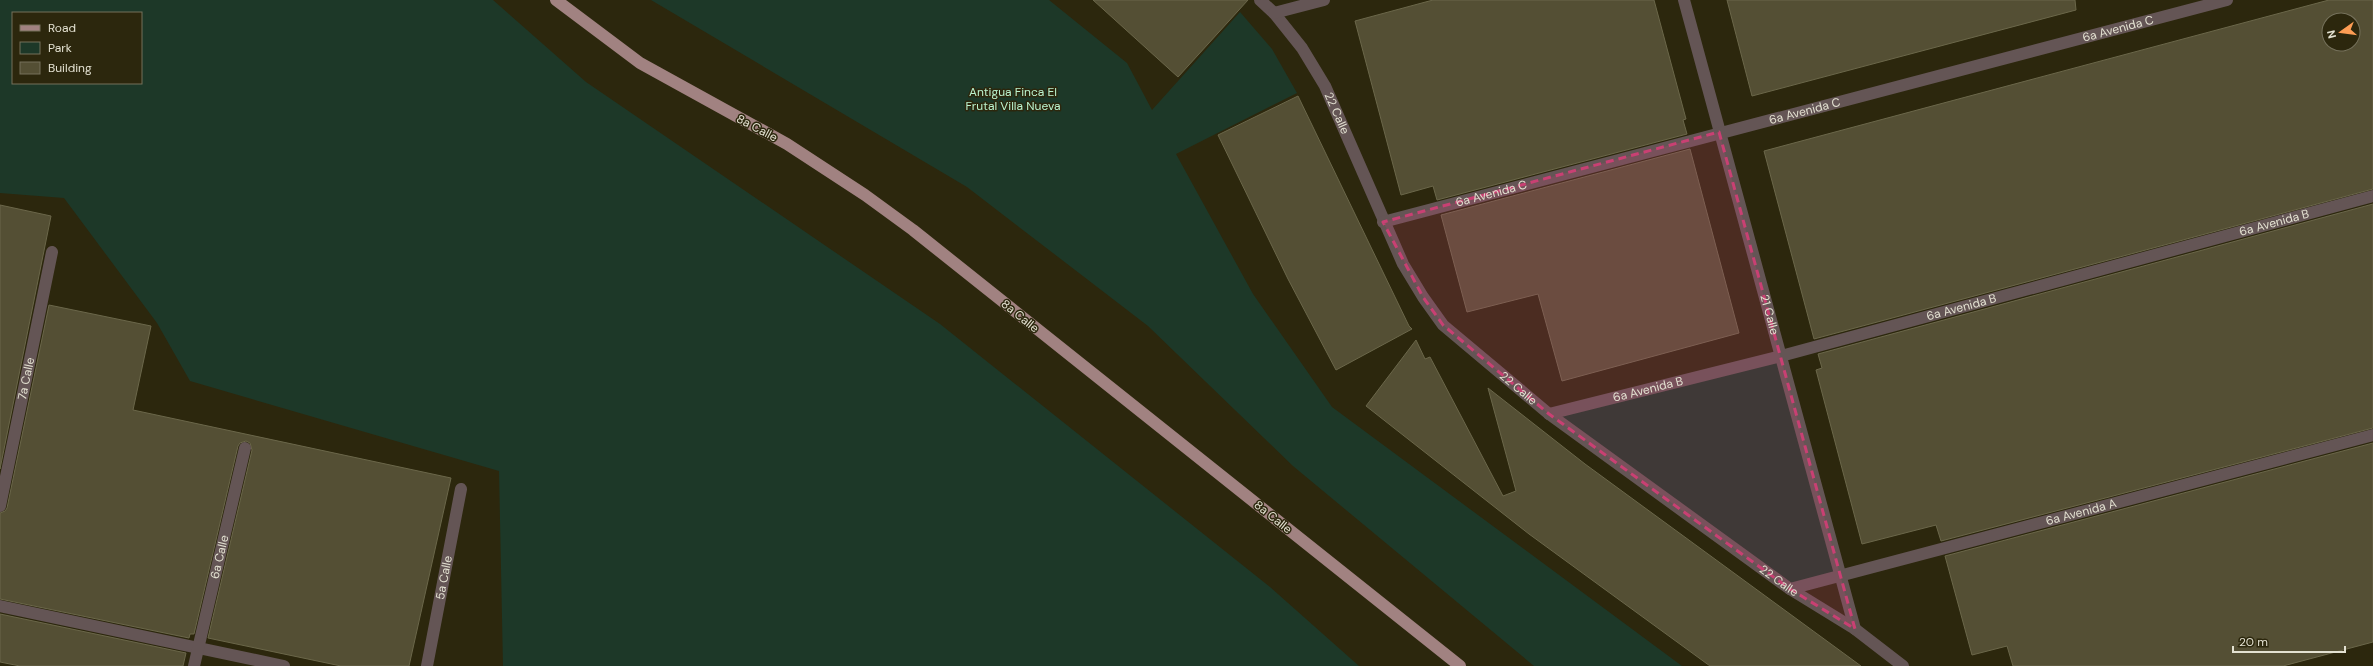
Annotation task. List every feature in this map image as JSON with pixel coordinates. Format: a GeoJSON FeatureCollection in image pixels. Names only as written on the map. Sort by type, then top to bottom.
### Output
{"type":"FeatureCollection","features":[{"type":"Feature","properties":{"kind":"main road","name":"8a Calle"},"geometry":{"type":"LineString","coordinates":[[556,0],[640,63],[787,144],[871,199],[913,230],[1460,666]]}},
{"type":"Feature","properties":{"kind":"street","name":"22 Calle"},"geometry":{"type":"LineString","coordinates":[[1260,0],[1274,13],[1302,48],[1325,86],[1383,222],[1423,297],[1443,325],[1549,414],[1790,589],[1855,629],[1903,666]]}},
{"type":"Feature","properties":{"kind":"street"},"geometry":{"type":"LineString","coordinates":[[1274,13],[1324,0]]}},
{"type":"Feature","properties":{"kind":"street","name":"21 Calle"},"geometry":{"type":"LineString","coordinates":[[1684,0],[1855,629]]}},
{"type":"Feature","properties":{"kind":"street","name":"6a Avenida C"},"geometry":{"type":"LineString","coordinates":[[1383,222],[1719,132],[2226,0]]}},
{"type":"Feature","properties":{"kind":"street","name":"6a Avenida B"},"geometry":{"type":"LineString","coordinates":[[1549,414],[1781,356],[2373,196]]}},
{"type":"Feature","properties":{"kind":"street","name":"7a Calle"},"geometry":{"type":"LineString","coordinates":[[0,506],[52,252]]}},
{"type":"Feature","properties":{"kind":"street","name":"6a Avenida A"},"geometry":{"type":"LineString","coordinates":[[1790,589],[2373,435]]}},
{"type":"Feature","properties":{"kind":"street","name":"6a Calle"},"geometry":{"type":"LineString","coordinates":[[194,666],[245,448]]}},
{"type":"Feature","properties":{"kind":"street","name":"5a Calle"},"geometry":{"type":"LineString","coordinates":[[427,666],[461,489]]}},
{"type":"Feature","properties":{"kind":"street"},"geometry":{"type":"LineString","coordinates":[[0,606],[284,666]]}},
{"type":"Feature","properties":{"kind":"highlighted area"},"geometry":{"type":"Polygon","coordinates":[[[1719,132],[1855,629],[1790,589],[1549,414],[1443,325],[1423,297],[1383,222],[1719,132]]]}},
{"type":"Feature","properties":{"kind":"green space"},"geometry":{"type":"Polygon","coordinates":[[[0,0],[493,0],[586,82],[940,324],[1270,587],[1359,666],[503,666],[499,471],[190,381],[157,323],[64,198],[0,193],[0,0]]]}},
{"type":"Feature","properties":{"kind":"green space","name":"Antigua Finca El Frutal Villa Nueva"},"geometry":{"type":"Polygon","coordinates":[[[651,0],[1049,0],[1127,63],[1152,110],[1240,12],[1272,49],[1297,93],[1176,154],[1253,294],[1332,407],[1682,666],[1534,666],[1293,466],[1148,326],[967,187],[651,0]]]}},
{"type":"Feature","properties":{"kind":"green space"},"geometry":{"type":"Polygon","coordinates":[[[1781,356],[1841,575],[1790,589],[1549,414],[1781,356]]]}},
{"type":"Feature","properties":{"kind":"building"},"geometry":{"type":"Polygon","coordinates":[[[1093,0],[1248,0],[1178,77],[1093,0]]]}},
{"type":"Feature","properties":{"kind":"building"},"geometry":{"type":"Polygon","coordinates":[[[1433,0],[1654,0],[1686,119],[1683,120],[1687,134],[1437,200],[1433,186],[1401,195],[1355,21],[1433,0]]]}},
{"type":"Feature","properties":{"kind":"building"},"geometry":{"type":"Polygon","coordinates":[[[1727,0],[2075,0],[2076,10],[1752,96],[1727,0]]]}},
{"type":"Feature","properties":{"kind":"building"},"geometry":{"type":"Polygon","coordinates":[[[2329,0],[2373,0],[2373,189],[1814,339],[1764,151],[2329,0]]]}},
{"type":"Feature","properties":{"kind":"building"},"geometry":{"type":"Polygon","coordinates":[[[1298,96],[1409,326],[1412,329],[1336,370],[1288,279],[1218,135],[1298,96]]]}},
{"type":"Feature","properties":{"kind":"building"},"geometry":{"type":"Polygon","coordinates":[[[1690,149],[1739,333],[1562,381],[1538,294],[1467,312],[1441,215],[1690,149]]]}},
{"type":"Feature","properties":{"kind":"building"},"geometry":{"type":"Polygon","coordinates":[[[2373,204],[2373,428],[1941,541],[1936,525],[1862,544],[1816,370],[1822,368],[1818,354],[2373,204]]]}},
{"type":"Feature","properties":{"kind":"building"},"geometry":{"type":"Polygon","coordinates":[[[0,205],[51,216],[0,469],[0,205]]]}},
{"type":"Feature","properties":{"kind":"building"},"geometry":{"type":"Polygon","coordinates":[[[49,305],[151,326],[133,410],[451,478],[409,666],[341,666],[208,638],[252,450],[250,443],[246,441],[240,443],[238,446],[194,634],[190,634],[189,638],[0,599],[0,513],[5,511],[7,508],[49,305]]]}},
{"type":"Feature","properties":{"kind":"building"},"geometry":{"type":"Polygon","coordinates":[[[1416,340],[1425,359],[1430,357],[1503,496],[1516,491],[1488,388],[1585,464],[1861,666],[1710,666],[1529,534],[1366,406],[1416,340]]]}},
{"type":"Feature","properties":{"kind":"building"},"geometry":{"type":"Polygon","coordinates":[[[2373,443],[2373,642],[2283,666],[2013,666],[2007,646],[1972,655],[1945,556],[2373,443]]]}},
{"type":"Feature","properties":{"kind":"building"},"geometry":{"type":"Polygon","coordinates":[[[0,614],[186,653],[183,666],[20,666],[0,662],[0,614]]]}}]}
